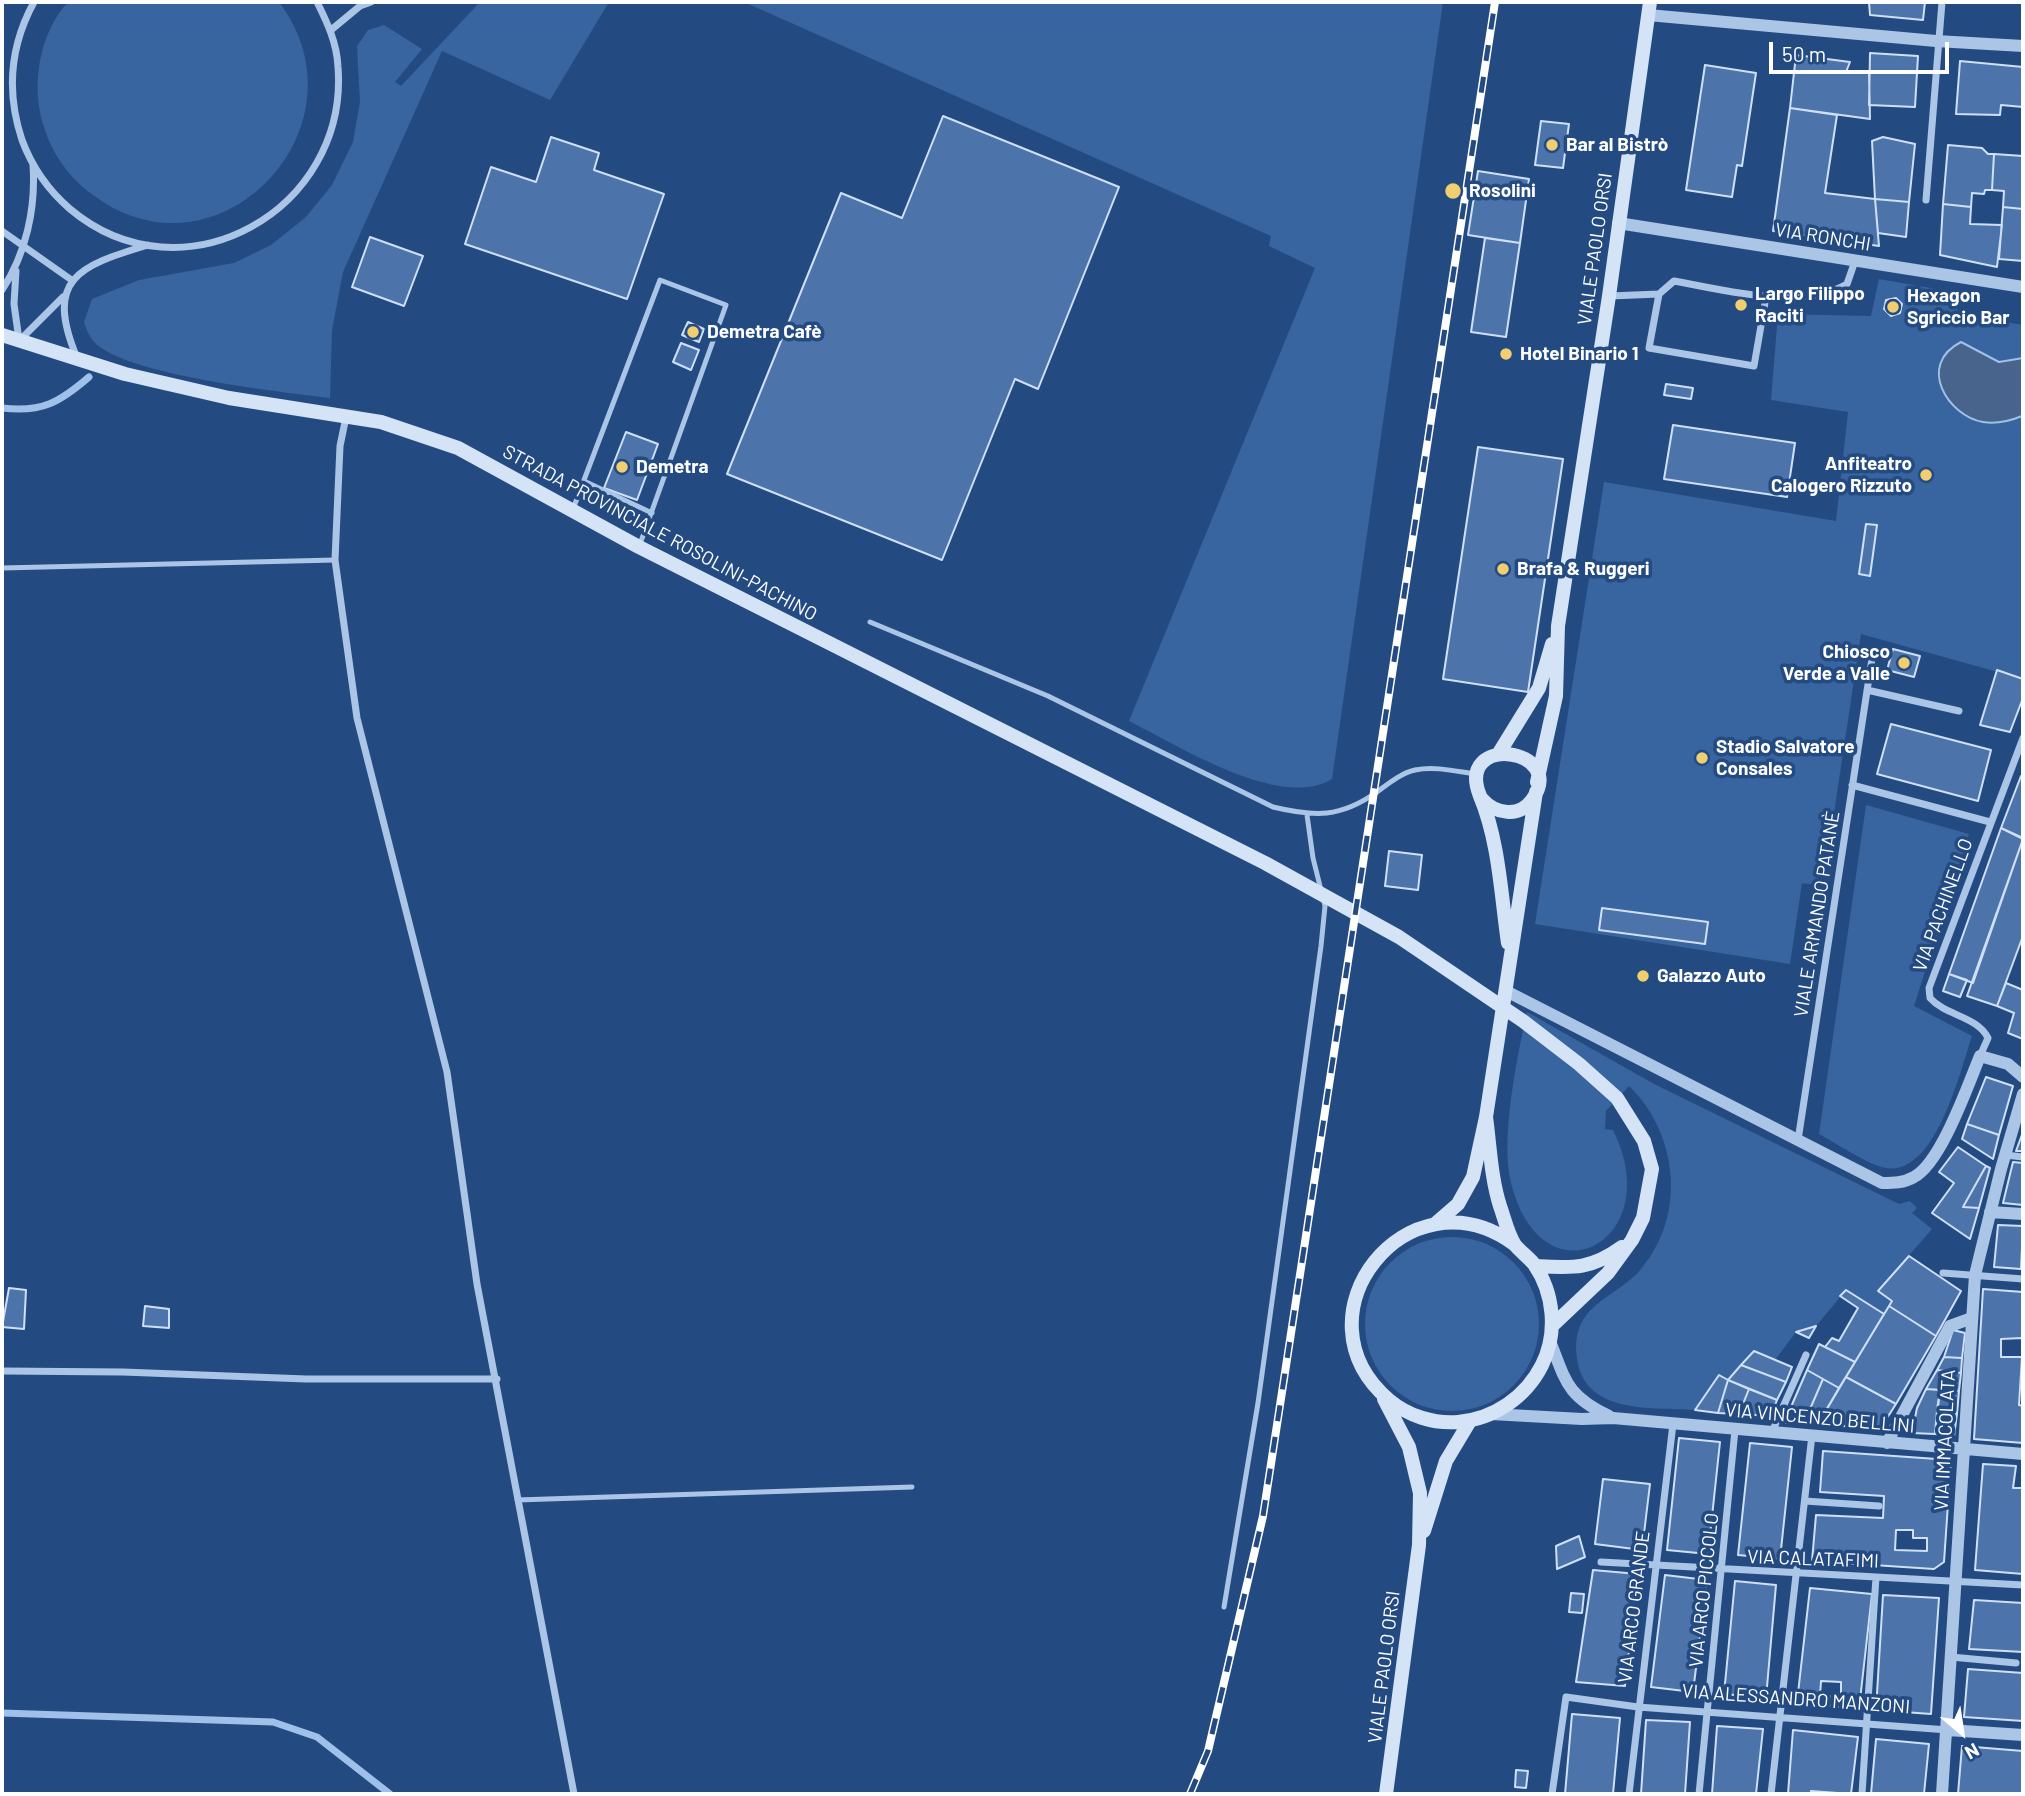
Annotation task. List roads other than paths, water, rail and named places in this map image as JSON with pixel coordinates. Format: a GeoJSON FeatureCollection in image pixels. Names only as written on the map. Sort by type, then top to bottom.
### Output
{"type":"FeatureCollection","features":[{"type":"Feature","properties":{"kind":"main road","name":"VIALE PAOLO ORSI"},"geometry":{"type":"LineString","coordinates":[[1558,626],[1609,296],[1649,8]]}},
{"type":"Feature","properties":{"kind":"main road","name":"STRADA PROVINCIALE ROSOLINI-PACHINO"},"geometry":{"type":"LineString","coordinates":[[2,335],[125,374],[229,398],[381,422],[458,448],[639,547],[1265,863],[1399,937],[1469,983],[1570,1057],[1617,1098],[1644,1141],[1652,1169],[1643,1218],[1632,1240],[1608,1273],[1551,1333]]}},
{"type":"Feature","properties":{"kind":"main road"},"geometry":{"type":"LineString","coordinates":[[1510,958],[1493,842],[1477,783],[1478,774],[1482,765],[1499,753],[1539,688],[1558,626]]}},
{"type":"Feature","properties":{"kind":"main road"},"geometry":{"type":"LineString","coordinates":[[1435,1224],[1458,1204],[1473,1177],[1486,1117],[1536,787],[1556,696],[1558,626]]}},
{"type":"Feature","properties":{"kind":"main road"},"geometry":{"type":"LineString","coordinates":[[1482,799],[1488,806],[1506,813],[1524,807],[1536,787],[1532,765],[1526,758],[1517,754],[1499,753]]}},
{"type":"Feature","properties":{"kind":"main road"},"geometry":{"type":"LineString","coordinates":[[1486,1117],[1499,1203],[1514,1244]]}},
{"type":"Feature","properties":{"kind":"main road"},"geometry":{"type":"LineString","coordinates":[[1381,1393],[1400,1408],[1422,1418],[1470,1421],[1491,1414],[1512,1402],[1530,1385],[1543,1364],[1551,1333],[1548,1295],[1535,1266],[1514,1244],[1477,1226],[1435,1224],[1409,1232],[1387,1247],[1369,1268],[1357,1292],[1352,1319],[1355,1346],[1365,1371],[1381,1393],[1409,1447],[1420,1493],[1419,1545]]}},
{"type":"Feature","properties":{"kind":"main road"},"geometry":{"type":"LineString","coordinates":[[1535,1266],[1577,1268],[1596,1264],[1632,1240]]}},
{"type":"Feature","properties":{"kind":"main road"},"geometry":{"type":"LineString","coordinates":[[1419,1545],[1447,1461],[1470,1421]]}},
{"type":"Feature","properties":{"kind":"main road","name":"VIALE PAOLO ORSI"},"geometry":{"type":"LineString","coordinates":[[1387,1794],[1419,1545]]}},
{"type":"Feature","properties":{"kind":"street"},"geometry":{"type":"LineString","coordinates":[[34,2],[17,43],[12,86],[16,120],[33,164],[61,201],[81,218],[104,231],[149,245]]}},
{"type":"Feature","properties":{"kind":"street"},"geometry":{"type":"LineString","coordinates":[[20,340],[91,265],[149,245],[199,245],[234,236],[266,220],[305,183],[331,136],[338,101],[338,65],[331,30],[317,2]]}},
{"type":"Feature","properties":{"kind":"street"},"geometry":{"type":"LineString","coordinates":[[331,30],[360,6],[371,2]]}},
{"type":"Feature","properties":{"kind":"street"},"geometry":{"type":"LineString","coordinates":[[1926,200],[1941,2]]}},
{"type":"Feature","properties":{"kind":"street"},"geometry":{"type":"LineString","coordinates":[[1649,8],[1936,41],[2023,46]]}},
{"type":"Feature","properties":{"kind":"street"},"geometry":{"type":"LineString","coordinates":[[20,340],[14,304],[17,268],[34,207],[33,164]]}},
{"type":"Feature","properties":{"kind":"street","name":"VIA RONCHI"},"geometry":{"type":"LineString","coordinates":[[1618,223],[2023,287]]}},
{"type":"Feature","properties":{"kind":"street"},"geometry":{"type":"LineString","coordinates":[[2,231],[73,281]]}},
{"type":"Feature","properties":{"kind":"street"},"geometry":{"type":"LineString","coordinates":[[1609,296],[1659,294],[1675,281],[1766,297],[1833,292],[1847,284],[1855,261]]}},
{"type":"Feature","properties":{"kind":"street"},"geometry":{"type":"LineString","coordinates":[[2,290],[17,268]]}},
{"type":"Feature","properties":{"kind":"street"},"geometry":{"type":"LineString","coordinates":[[1659,294],[1649,348],[1754,366],[1766,297]]}},
{"type":"Feature","properties":{"kind":"street"},"geometry":{"type":"LineString","coordinates":[[63,297],[66,331],[77,358]]}},
{"type":"Feature","properties":{"kind":"street"},"geometry":{"type":"LineString","coordinates":[[346,416],[340,446],[335,559],[357,718],[447,1072],[477,1284],[574,1794]]}},
{"type":"Feature","properties":{"kind":"street","name":"VIALE ARMANDO PATANÈ"},"geometry":{"type":"LineString","coordinates":[[1798,1140],[1873,652]]}},
{"type":"Feature","properties":{"kind":"street"},"geometry":{"type":"LineString","coordinates":[[1867,690],[1959,711]]}},
{"type":"Feature","properties":{"kind":"street","name":"VIA PACHINELLO"},"geometry":{"type":"LineString","coordinates":[[1980,1056],[1988,1038],[1983,1028],[1937,1006],[1930,998],[1929,988],[2023,738]]}},
{"type":"Feature","properties":{"kind":"street"},"geometry":{"type":"LineString","coordinates":[[1853,785],[1990,822]]}},
{"type":"Feature","properties":{"kind":"street"},"geometry":{"type":"LineString","coordinates":[[1506,991],[1882,1183],[1898,1183],[1914,1178],[1923,1170],[1947,1134],[1980,1056],[2008,1064],[2023,1077]]}},
{"type":"Feature","properties":{"kind":"street","name":"VIA IMMACOLATA"},"geometry":{"type":"LineString","coordinates":[[1942,1794],[1958,1583],[1963,1449],[1975,1275],[2023,1094]]}},
{"type":"Feature","properties":{"kind":"street"},"geometry":{"type":"LineString","coordinates":[[2005,1154],[2023,1157]]}},
{"type":"Feature","properties":{"kind":"street"},"geometry":{"type":"LineString","coordinates":[[1990,1212],[2023,1214]]}},
{"type":"Feature","properties":{"kind":"street"},"geometry":{"type":"LineString","coordinates":[[1943,1273],[2023,1279]]}},
{"type":"Feature","properties":{"kind":"street"},"geometry":{"type":"LineString","coordinates":[[1887,1443],[1950,1326],[1972,1318]]}},
{"type":"Feature","properties":{"kind":"street"},"geometry":{"type":"LineString","coordinates":[[1551,1333],[1571,1390],[1583,1404],[1613,1418]]}},
{"type":"Feature","properties":{"kind":"street"},"geometry":{"type":"LineString","coordinates":[[1772,1432],[1806,1355]]}},
{"type":"Feature","properties":{"kind":"street"},"geometry":{"type":"LineString","coordinates":[[2,1371],[123,1371],[306,1379],[497,1379]]}},
{"type":"Feature","properties":{"kind":"street"},"geometry":{"type":"LineString","coordinates":[[1491,1414],[1613,1418]]}},
{"type":"Feature","properties":{"kind":"street","name":"VIA VINCENZO BELLINI"},"geometry":{"type":"LineString","coordinates":[[1613,1418],[2023,1454]]}},
{"type":"Feature","properties":{"kind":"street","name":"VIA ARCO GRANDE"},"geometry":{"type":"LineString","coordinates":[[1629,1794],[1672,1424]]}},
{"type":"Feature","properties":{"kind":"street","name":"VIA ARCO PICCOLO"},"geometry":{"type":"LineString","coordinates":[[1699,1794],[1735,1430]]}},
{"type":"Feature","properties":{"kind":"street"},"geometry":{"type":"LineString","coordinates":[[1771,1794],[1812,1435]]}},
{"type":"Feature","properties":{"kind":"street"},"geometry":{"type":"LineString","coordinates":[[1805,1501],[1879,1506]]}},
{"type":"Feature","properties":{"kind":"street","name":"VIA CALATAFIMI"},"geometry":{"type":"LineString","coordinates":[[1601,1562],[2023,1586]]}},
{"type":"Feature","properties":{"kind":"street"},"geometry":{"type":"LineString","coordinates":[[1862,1794],[1876,1577]]}},
{"type":"Feature","properties":{"kind":"street"},"geometry":{"type":"LineString","coordinates":[[1951,1657],[2016,1663]]}},
{"type":"Feature","properties":{"kind":"street","name":"VIA ALESSANDRO MANZONI"},"geometry":{"type":"LineString","coordinates":[[1552,1794],[1566,1698],[1638,1707],[2023,1734]]}},
{"type":"Feature","properties":{"kind":"lane"},"geometry":{"type":"LineString","coordinates":[[573,509],[660,279],[726,304],[639,547]]}},
{"type":"Feature","properties":{"kind":"lane"},"geometry":{"type":"LineString","coordinates":[[584,481],[652,513]]}},
{"type":"Feature","properties":{"kind":"lane"},"geometry":{"type":"LineString","coordinates":[[2,568],[335,559]]}},
{"type":"Feature","properties":{"kind":"lane"},"geometry":{"type":"LineString","coordinates":[[870,622],[1048,696],[1273,807],[1307,815],[1328,815],[1347,808],[1413,770],[1437,768],[1478,774]]}},
{"type":"Feature","properties":{"kind":"lane"},"geometry":{"type":"LineString","coordinates":[[1224,1607],[1258,1404],[1321,946],[1325,906],[1313,858],[1307,815]]}},
{"type":"Feature","properties":{"kind":"lane"},"geometry":{"type":"LineString","coordinates":[[517,1500],[912,1487]]}},
{"type":"Feature","properties":{"kind":"waterway"},"geometry":{"type":"LineString","coordinates":[[2,408],[28,409],[50,404],[89,377]]}},
{"type":"Feature","properties":{"kind":"waterway"},"geometry":{"type":"LineString","coordinates":[[2,1713],[273,1722],[317,1737],[390,1794]]}},
{"type":"Feature","properties":{"kind":"railway"},"geometry":{"type":"LineString","coordinates":[[1190,1794],[1208,1751],[1263,1516],[1495,2]]}},
{"type":"Feature","properties":{"kind":"place","name":"Bar al Bistrò"},"geometry":{"type":"Point","coordinates":[1552,145]}},
{"type":"Feature","properties":{"kind":"place","name":"Rosolini"},"geometry":{"type":"Point","coordinates":[1453,191]}},
{"type":"Feature","properties":{"kind":"place","name":"Largo Filippo Raciti"},"geometry":{"type":"Point","coordinates":[1741,305]}},
{"type":"Feature","properties":{"kind":"place","name":"Hexagon Sgriccio Bar"},"geometry":{"type":"Point","coordinates":[1893,307]}},
{"type":"Feature","properties":{"kind":"place","name":"Demetra Cafè"},"geometry":{"type":"Point","coordinates":[693,332]}},
{"type":"Feature","properties":{"kind":"place","name":"Hotel Binario 1"},"geometry":{"type":"Point","coordinates":[1506,354]}},
{"type":"Feature","properties":{"kind":"place","name":"Demetra"},"geometry":{"type":"Point","coordinates":[622,467]}},
{"type":"Feature","properties":{"kind":"place","name":"Anfiteatro Calogero Rizzuto"},"geometry":{"type":"Point","coordinates":[1926,475]}},
{"type":"Feature","properties":{"kind":"place","name":"Brafa & Ruggeri"},"geometry":{"type":"Point","coordinates":[1503,569]}},
{"type":"Feature","properties":{"kind":"place","name":"Chiosco Verde a Valle"},"geometry":{"type":"Point","coordinates":[1904,663]}},
{"type":"Feature","properties":{"kind":"place","name":"Stadio Salvatore Consales"},"geometry":{"type":"Point","coordinates":[1702,758]}},
{"type":"Feature","properties":{"kind":"place","name":"Galazzo Auto"},"geometry":{"type":"Point","coordinates":[1643,976]}}]}
